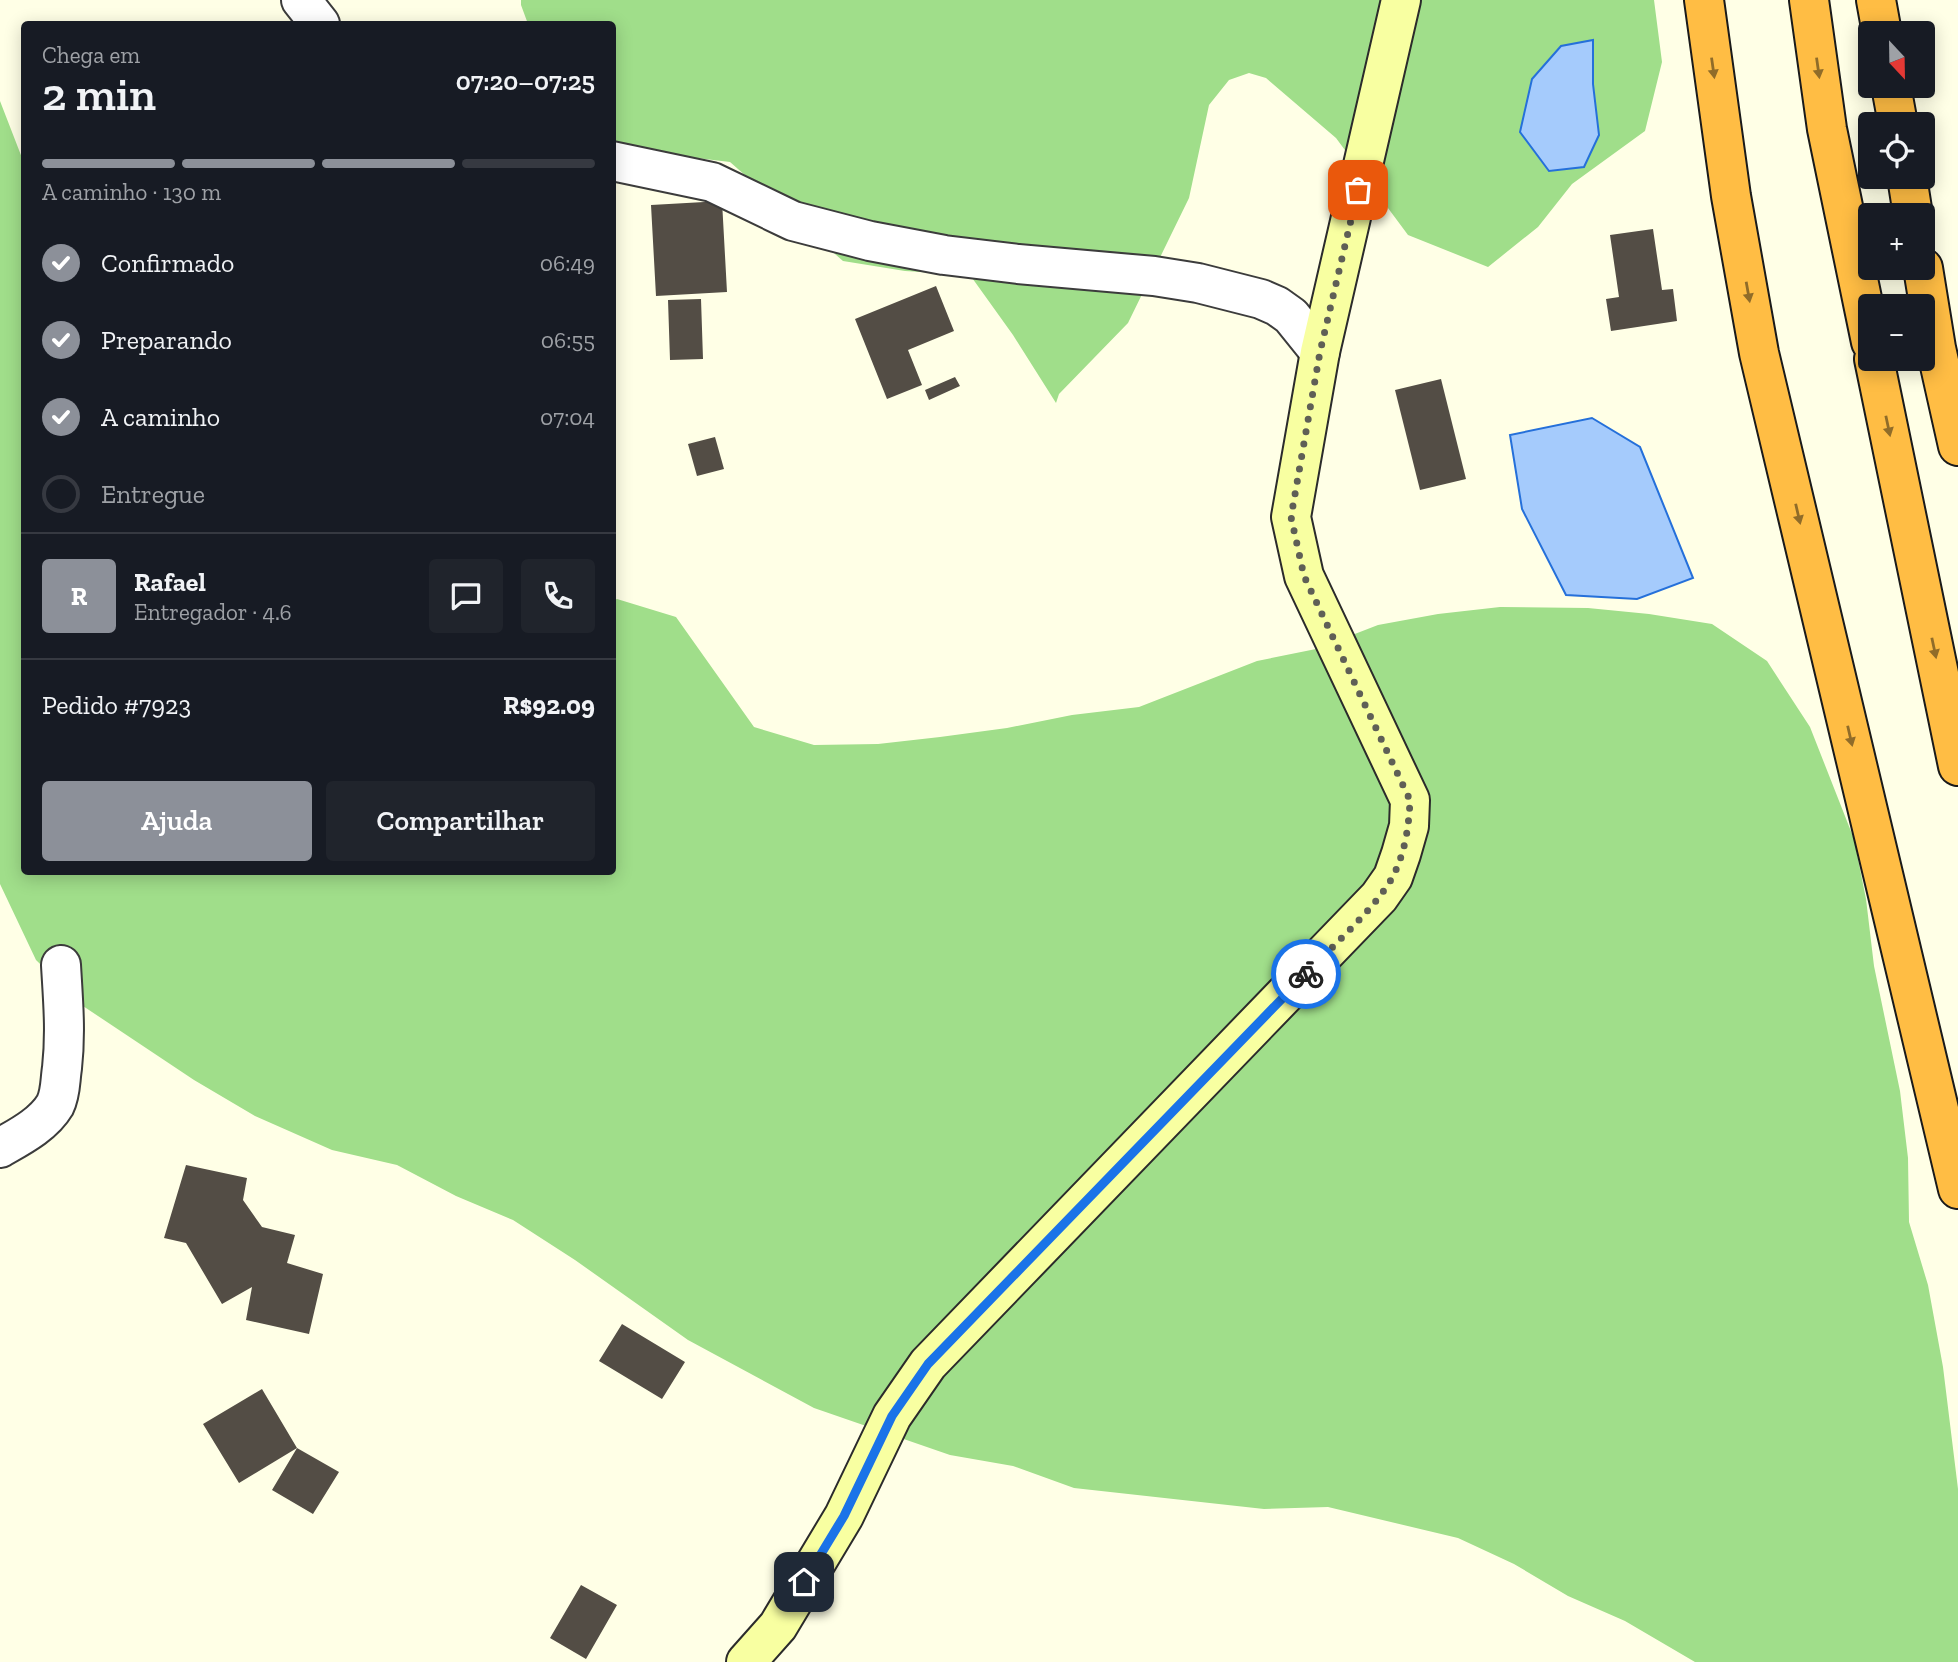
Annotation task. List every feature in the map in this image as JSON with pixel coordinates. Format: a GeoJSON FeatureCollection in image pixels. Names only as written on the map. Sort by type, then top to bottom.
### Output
{"type":"FeatureCollection","features":[{"type":"Feature","properties":{"kind":"highway"},"geometry":{"type":"LineString","coordinates":[[1704,0],[1731,196],[1759,353],[1958,1189]]}},
{"type":"Feature","properties":{"kind":"highway"},"geometry":{"type":"LineString","coordinates":[[1809,0],[1827,129],[1861,294]]}},
{"type":"Feature","properties":{"kind":"highway"},"geometry":{"type":"LineString","coordinates":[[1925,280],[1936,348],[1958,446]]}},
{"type":"Feature","properties":{"kind":"highway"},"geometry":{"type":"LineString","coordinates":[[1876,371],[1958,766]]}},
{"type":"Feature","properties":{"kind":"street"},"geometry":{"type":"LineString","coordinates":[[301,0],[318,21]]}},
{"type":"Feature","properties":{"kind":"street"},"geometry":{"type":"LineString","coordinates":[[746,1662],[778,1626],[844,1516],[892,1416],[928,1364],[1287,994],[1379,897],[1393,877],[1409,826],[1410,800],[1304,576],[1291,517],[1320,352],[1401,0]]}},
{"type":"Feature","properties":{"kind":"street"},"geometry":{"type":"LineString","coordinates":[[616,162],[712,182],[793,221],[870,241],[944,255],[1154,276],[1198,283],[1261,299],[1291,316],[1320,352]]}},
{"type":"Feature","properties":{"kind":"street"},"geometry":{"type":"LineString","coordinates":[[0,1149],[27,1132],[44,1117],[54,1106],[60,1092],[65,1041],[61,965]]}},
{"type":"Feature","properties":{"kind":"green space"},"geometry":{"type":"Polygon","coordinates":[[[521,0],[1654,0],[1662,62],[1645,131],[1572,184],[1538,227],[1488,267],[1408,235],[1336,138],[1266,78],[1249,73],[1229,80],[1209,105],[1189,198],[1128,323],[1059,394],[1056,403],[1013,335],[970,275],[905,271],[843,261],[730,162],[616,148],[616,21],[527,21],[521,0]]]}},
{"type":"Feature","properties":{"kind":"green space"},"geometry":{"type":"Polygon","coordinates":[[[0,101],[21,155],[21,875],[616,875],[617,599],[676,617],[754,727],[814,745],[878,744],[940,737],[1139,707],[1257,661],[1316,649],[1378,625],[1438,614],[1500,607],[1588,608],[1712,624],[1767,661],[1810,727],[1854,839],[1866,899],[1874,966],[1900,1091],[1908,1158],[1909,1222],[1928,1285],[1943,1367],[1958,1489],[1958,1662],[1695,1662],[1625,1621],[1568,1596],[1514,1564],[1458,1538],[1328,1507],[1264,1509],[1074,1488],[1013,1466],[950,1455],[814,1408],[688,1340],[513,1220],[456,1196],[397,1165],[332,1150],[255,1116],[194,1080],[83,1006],[36,960],[0,884],[0,101]]]}},
{"type":"Feature","properties":{"kind":"water"},"geometry":{"type":"Polygon","coordinates":[[[1593,40],[1593,84],[1599,135],[1584,167],[1549,171],[1520,132],[1532,79],[1561,46],[1593,40]]]}},
{"type":"Feature","properties":{"kind":"water"},"geometry":{"type":"Polygon","coordinates":[[[1592,418],[1640,447],[1693,578],[1637,599],[1566,595],[1522,509],[1510,435],[1592,418]]]}},
{"type":"Feature","properties":{"kind":"building"},"geometry":{"type":"Polygon","coordinates":[[[722,201],[727,292],[656,296],[651,205],[722,201]]]}},
{"type":"Feature","properties":{"kind":"building"},"geometry":{"type":"Polygon","coordinates":[[[1653,229],[1662,290],[1673,289],[1677,321],[1611,331],[1606,299],[1619,297],[1610,235],[1653,229]]]}},
{"type":"Feature","properties":{"kind":"building"},"geometry":{"type":"Polygon","coordinates":[[[936,286],[954,331],[908,350],[922,385],[887,399],[855,319],[936,286]]]}},
{"type":"Feature","properties":{"kind":"building"},"geometry":{"type":"Polygon","coordinates":[[[701,299],[703,359],[670,360],[668,300],[701,299]]]}},
{"type":"Feature","properties":{"kind":"building"},"geometry":{"type":"Polygon","coordinates":[[[955,377],[960,386],[929,400],[925,390],[955,377]]]}},
{"type":"Feature","properties":{"kind":"building"},"geometry":{"type":"Polygon","coordinates":[[[1441,379],[1466,479],[1420,490],[1395,390],[1441,379]]]}},
{"type":"Feature","properties":{"kind":"building"},"geometry":{"type":"Polygon","coordinates":[[[715,437],[724,469],[697,476],[688,444],[715,437]]]}},
{"type":"Feature","properties":{"kind":"building"},"geometry":{"type":"Polygon","coordinates":[[[186,1165],[247,1178],[243,1200],[262,1227],[295,1235],[287,1263],[323,1274],[309,1334],[246,1320],[252,1287],[222,1304],[186,1243],[164,1238],[186,1165]]]}},
{"type":"Feature","properties":{"kind":"building"},"geometry":{"type":"Polygon","coordinates":[[[622,1324],[685,1362],[662,1399],[599,1361],[622,1324]]]}},
{"type":"Feature","properties":{"kind":"building"},"geometry":{"type":"Polygon","coordinates":[[[262,1389],[297,1448],[239,1483],[203,1424],[262,1389]]]}},
{"type":"Feature","properties":{"kind":"building"},"geometry":{"type":"Polygon","coordinates":[[[297,1448],[339,1472],[313,1514],[272,1490],[297,1448]]]}},
{"type":"Feature","properties":{"kind":"building"},"geometry":{"type":"Polygon","coordinates":[[[581,1585],[617,1605],[586,1659],[550,1638],[581,1585]]]}},
{"type":"Feature","properties":{"kind":"way so far"},"geometry":{"type":"LineString","coordinates":[[1306,974],[1379,897],[1393,877],[1409,826],[1410,800],[1304,576],[1291,517],[1320,352],[1358,190]]}},
{"type":"Feature","properties":{"kind":"route"},"geometry":{"type":"LineString","coordinates":[[804,1582],[844,1516],[892,1416],[928,1364],[1306,974]]}}]}
